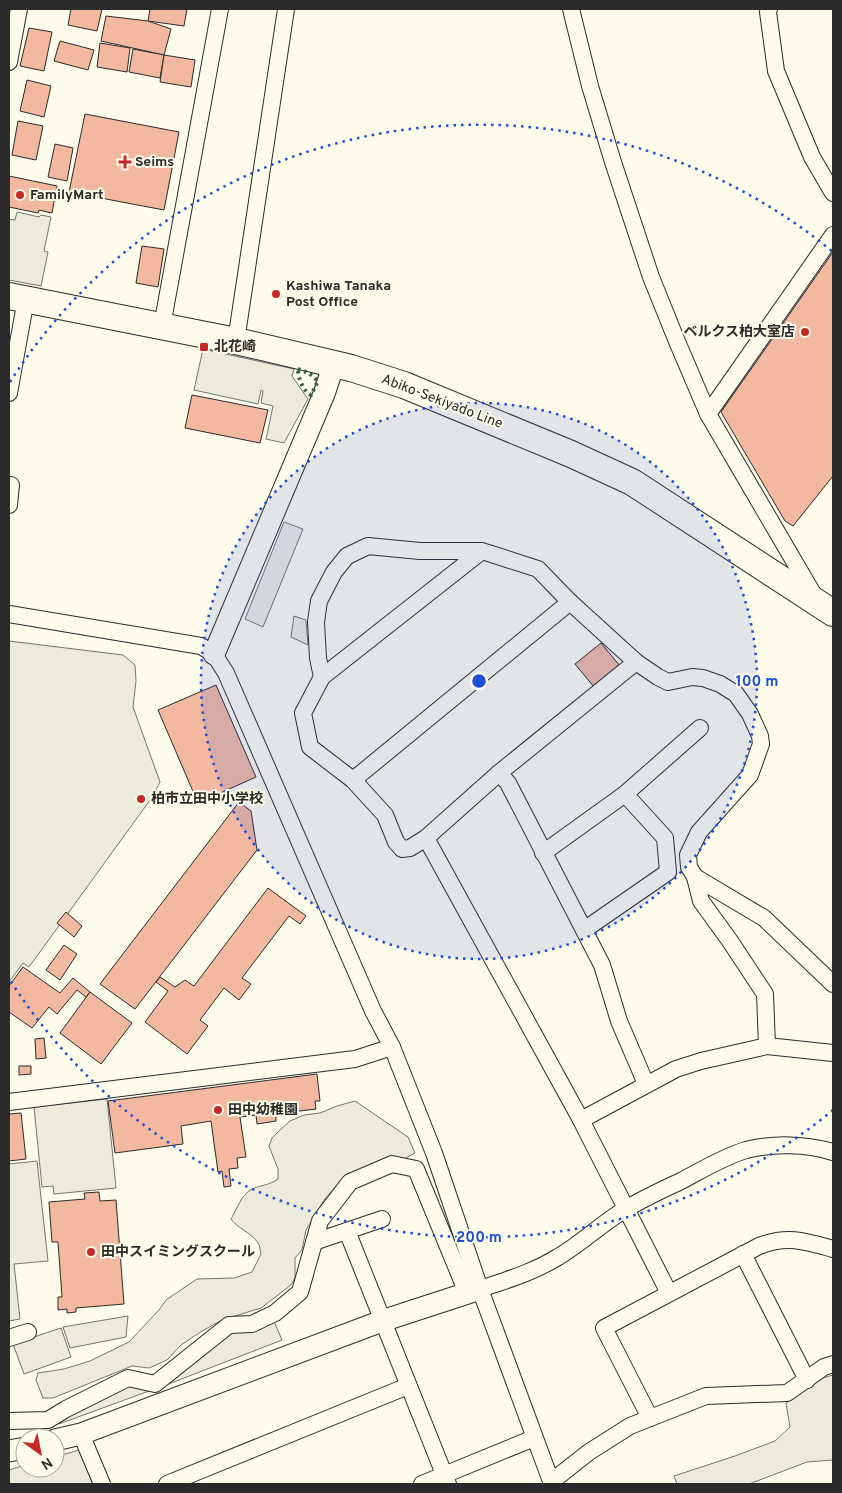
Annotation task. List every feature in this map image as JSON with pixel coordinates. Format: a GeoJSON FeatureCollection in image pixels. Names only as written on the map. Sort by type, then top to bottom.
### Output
{"type":"FeatureCollection","features":[{"type":"Feature","properties":{"kind":"main road","name":"Abiko-Sekiyado Line"},"geometry":{"type":"LineString","coordinates":[[17,298],[236,341],[334,364],[404,385],[571,454],[632,482],[829,614]]}},
{"type":"Feature","properties":{"kind":"street"},"geometry":{"type":"LineString","coordinates":[[9,62],[19,9]]}},
{"type":"Feature","properties":{"kind":"street"},"geometry":{"type":"LineString","coordinates":[[162,326],[220,9]]}},
{"type":"Feature","properties":{"kind":"street"},"geometry":{"type":"LineString","coordinates":[[236,341],[286,9]]}},
{"type":"Feature","properties":{"kind":"street"},"geometry":{"type":"LineString","coordinates":[[571,9],[593,95],[651,277],[708,414],[829,614]]}},
{"type":"Feature","properties":{"kind":"street"},"geometry":{"type":"LineString","coordinates":[[770,9],[768,12],[776,71],[812,157],[833,193]]}},
{"type":"Feature","properties":{"kind":"street"},"geometry":{"type":"LineString","coordinates":[[708,414],[833,235]]}},
{"type":"Feature","properties":{"kind":"street"},"geometry":{"type":"LineString","coordinates":[[9,393],[17,298]]}},
{"type":"Feature","properties":{"kind":"street"},"geometry":{"type":"LineString","coordinates":[[214,654],[324,394],[334,364]]}},
{"type":"Feature","properties":{"kind":"street"},"geometry":{"type":"LineString","coordinates":[[9,485],[11,485],[9,505]]}},
{"type":"Feature","properties":{"kind":"street"},"geometry":{"type":"LineString","coordinates":[[322,677],[318,658],[316,622],[319,601],[334,572],[347,556],[368,546],[420,551],[482,551],[538,569],[570,602],[636,662],[658,677],[668,682],[692,677],[703,678],[720,684],[736,694],[750,714],[760,736],[761,744],[750,775],[699,832],[688,855],[688,867],[694,877],[700,901],[730,941],[765,994],[767,1046]]}},
{"type":"Feature","properties":{"kind":"street"},"geometry":{"type":"LineString","coordinates":[[482,551],[322,677],[302,713],[310,747],[353,780],[385,815],[396,842],[402,849],[410,848],[426,838],[499,773],[636,662]]}},
{"type":"Feature","properties":{"kind":"street"},"geometry":{"type":"LineString","coordinates":[[353,780],[570,602]]}},
{"type":"Feature","properties":{"kind":"street"},"geometry":{"type":"LineString","coordinates":[[9,614],[200,646],[214,654],[226,673],[372,1010],[392,1047],[434,1153],[474,1291]]}},
{"type":"Feature","properties":{"kind":"street"},"geometry":{"type":"LineString","coordinates":[[543,853],[625,794],[700,728]]}},
{"type":"Feature","properties":{"kind":"street"},"geometry":{"type":"LineString","coordinates":[[499,773],[508,783],[602,965],[619,1021],[646,1084]]}},
{"type":"Feature","properties":{"kind":"street"},"geometry":{"type":"LineString","coordinates":[[584,930],[668,872],[665,838],[625,794]]}},
{"type":"Feature","properties":{"kind":"street"},"geometry":{"type":"LineString","coordinates":[[426,838],[581,1120],[669,1293]]}},
{"type":"Feature","properties":{"kind":"street"},"geometry":{"type":"LineString","coordinates":[[694,877],[764,918],[833,984]]}},
{"type":"Feature","properties":{"kind":"street"},"geometry":{"type":"LineString","coordinates":[[581,1120],[646,1084],[701,1060],[767,1046],[833,1053]]}},
{"type":"Feature","properties":{"kind":"street"},"geometry":{"type":"LineString","coordinates":[[9,1102],[355,1059],[392,1047]]}},
{"type":"Feature","properties":{"kind":"street"},"geometry":{"type":"LineString","coordinates":[[65,1437],[81,1434],[159,1394],[517,1277],[542,1266],[574,1247],[626,1209],[719,1161],[747,1150],[770,1146],[791,1146],[820,1148],[833,1152]]}},
{"type":"Feature","properties":{"kind":"street"},"geometry":{"type":"LineString","coordinates":[[159,1394],[229,1325],[252,1324],[275,1313],[300,1292],[320,1221],[350,1182],[392,1164],[416,1169],[474,1291],[552,1483],[588,1452],[630,1426],[706,1396],[787,1393],[824,1367],[833,1364]]}},
{"type":"Feature","properties":{"kind":"street"},"geometry":{"type":"LineString","coordinates":[[314,1242],[382,1219]]}},
{"type":"Feature","properties":{"kind":"street"},"geometry":{"type":"LineString","coordinates":[[347,1231],[446,1480]]}},
{"type":"Feature","properties":{"kind":"street"},"geometry":{"type":"LineString","coordinates":[[650,1418],[604,1328],[743,1254],[775,1240],[799,1240],[833,1250]]}},
{"type":"Feature","properties":{"kind":"street"},"geometry":{"type":"LineString","coordinates":[[743,1254],[808,1380]]}},
{"type":"Feature","properties":{"kind":"street"},"geometry":{"type":"LineString","coordinates":[[9,1338],[28,1332]]}},
{"type":"Feature","properties":{"kind":"street"},"geometry":{"type":"LineString","coordinates":[[9,1421],[48,1420],[128,1378],[159,1394]]}},
{"type":"Feature","properties":{"kind":"street"},"geometry":{"type":"LineString","coordinates":[[167,1484],[408,1386]]}},
{"type":"Feature","properties":{"kind":"street"},"geometry":{"type":"LineString","coordinates":[[48,1420],[51,1428]]}},
{"type":"Feature","properties":{"kind":"street"},"geometry":{"type":"LineString","coordinates":[[81,1434],[102,1484]]}},
{"type":"Feature","properties":{"kind":"street"},"geometry":{"type":"LineString","coordinates":[[422,1484],[446,1480],[534,1438]]}},
{"type":"Feature","properties":{"kind":"shaded area"},"geometry":{"type":"Polygon","coordinates":[[[17,212],[39,217],[41,215],[51,217],[44,251],[48,252],[41,286],[9,280],[9,219],[15,220],[17,212]]]}},
{"type":"Feature","properties":{"kind":"shaded area"},"geometry":{"type":"Polygon","coordinates":[[[203,349],[294,369],[292,376],[308,399],[284,443],[266,439],[273,406],[261,403],[263,391],[261,390],[258,404],[194,390],[203,349]]]}},
{"type":"Feature","properties":{"kind":"shaded area"},"geometry":{"type":"Polygon","coordinates":[[[284,522],[303,529],[263,627],[245,619],[284,522]]]}},
{"type":"Feature","properties":{"kind":"shaded area"},"geometry":{"type":"Polygon","coordinates":[[[294,616],[306,620],[308,645],[291,637],[294,616]]]}},
{"type":"Feature","properties":{"kind":"shaded area"},"geometry":{"type":"Polygon","coordinates":[[[9,641],[123,655],[135,665],[136,681],[133,707],[160,782],[153,796],[29,967],[23,963],[9,982],[9,641]]]}},
{"type":"Feature","properties":{"kind":"shaded area"},"geometry":{"type":"Polygon","coordinates":[[[107,1099],[116,1188],[54,1194],[53,1186],[42,1187],[34,1107],[107,1099]]]}},
{"type":"Feature","properties":{"kind":"shaded area"},"geometry":{"type":"Polygon","coordinates":[[[355,1101],[408,1137],[415,1153],[404,1159],[391,1159],[342,1179],[324,1200],[306,1230],[302,1250],[295,1258],[295,1278],[291,1285],[261,1308],[222,1320],[202,1331],[181,1345],[167,1360],[149,1368],[132,1366],[53,1398],[43,1398],[36,1380],[38,1373],[64,1369],[90,1361],[129,1342],[166,1300],[197,1279],[234,1278],[252,1272],[261,1254],[259,1245],[252,1236],[231,1219],[242,1198],[248,1192],[278,1179],[278,1169],[269,1146],[272,1138],[290,1121],[304,1115],[320,1113],[355,1101]]]}},
{"type":"Feature","properties":{"kind":"shaded area"},"geometry":{"type":"Polygon","coordinates":[[[37,1161],[48,1261],[14,1264],[20,1319],[9,1321],[9,1164],[37,1161]]]}},
{"type":"Feature","properties":{"kind":"shaded area"},"geometry":{"type":"Polygon","coordinates":[[[128,1316],[126,1337],[70,1348],[63,1327],[128,1316]]]}},
{"type":"Feature","properties":{"kind":"shaded area"},"geometry":{"type":"Polygon","coordinates":[[[273,1319],[282,1340],[166,1385],[232,1330],[273,1319]]]}},
{"type":"Feature","properties":{"kind":"shaded area"},"geometry":{"type":"Polygon","coordinates":[[[61,1328],[71,1357],[24,1374],[13,1344],[61,1328]]]}},
{"type":"Feature","properties":{"kind":"shaded area"},"geometry":{"type":"Polygon","coordinates":[[[833,1375],[833,1460],[807,1462],[749,1484],[677,1484],[674,1476],[775,1441],[790,1427],[786,1403],[823,1378],[833,1375]]]}},
{"type":"Feature","properties":{"kind":"shaded area"},"geometry":{"type":"Polygon","coordinates":[[[129,1382],[148,1387],[149,1391],[59,1424],[58,1417],[129,1382]]]}},
{"type":"Feature","properties":{"kind":"shaded area"},"geometry":{"type":"Polygon","coordinates":[[[79,1450],[93,1484],[9,1484],[9,1470],[15,1468],[15,1478],[65,1478],[65,1454],[79,1450]]]}},
{"type":"Feature","properties":{"kind":"building"},"geometry":{"type":"Polygon","coordinates":[[[71,9],[102,9],[97,31],[68,25],[71,9]]]}},
{"type":"Feature","properties":{"kind":"building"},"geometry":{"type":"Polygon","coordinates":[[[150,9],[187,9],[184,26],[148,21],[150,9]]]}},
{"type":"Feature","properties":{"kind":"building"},"geometry":{"type":"Polygon","coordinates":[[[106,16],[148,21],[171,29],[164,55],[101,41],[106,16]]]}},
{"type":"Feature","properties":{"kind":"building"},"geometry":{"type":"Polygon","coordinates":[[[29,28],[52,32],[44,71],[20,66],[29,28]]]}},
{"type":"Feature","properties":{"kind":"building"},"geometry":{"type":"Polygon","coordinates":[[[60,41],[94,50],[88,70],[54,61],[60,41]]]}},
{"type":"Feature","properties":{"kind":"building"},"geometry":{"type":"Polygon","coordinates":[[[100,43],[130,48],[127,72],[97,67],[100,43]]]}},
{"type":"Feature","properties":{"kind":"building"},"geometry":{"type":"Polygon","coordinates":[[[133,49],[164,55],[160,78],[129,72],[133,49]]]}},
{"type":"Feature","properties":{"kind":"building"},"geometry":{"type":"Polygon","coordinates":[[[164,55],[195,60],[191,87],[160,82],[164,55]]]}},
{"type":"Feature","properties":{"kind":"building"},"geometry":{"type":"Polygon","coordinates":[[[27,80],[51,86],[44,117],[20,111],[27,80]]]}},
{"type":"Feature","properties":{"kind":"building"},"geometry":{"type":"Polygon","coordinates":[[[85,114],[179,132],[164,210],[69,192],[85,114]]]}},
{"type":"Feature","properties":{"kind":"building"},"geometry":{"type":"Polygon","coordinates":[[[18,121],[43,126],[36,160],[12,155],[18,121]]]}},
{"type":"Feature","properties":{"kind":"building"},"geometry":{"type":"Polygon","coordinates":[[[55,144],[73,148],[67,181],[48,177],[55,144]]]}},
{"type":"Feature","properties":{"kind":"building"},"geometry":{"type":"Polygon","coordinates":[[[9,176],[57,186],[52,213],[39,210],[38,213],[9,207],[9,176]]]}},
{"type":"Feature","properties":{"kind":"building"},"geometry":{"type":"Polygon","coordinates":[[[142,246],[164,249],[158,287],[136,283],[142,246]]]}},
{"type":"Feature","properties":{"kind":"building","name":"ベルクス柏大室店"},"geometry":{"type":"Polygon","coordinates":[[[833,252],[833,476],[793,526],[785,521],[721,412],[833,252]]]}},
{"type":"Feature","properties":{"kind":"building"},"geometry":{"type":"Polygon","coordinates":[[[192,395],[268,410],[260,443],[185,428],[192,395]]]}},
{"type":"Feature","properties":{"kind":"building"},"geometry":{"type":"Polygon","coordinates":[[[601,643],[620,666],[594,687],[575,664],[601,643]]]}},
{"type":"Feature","properties":{"kind":"building"},"geometry":{"type":"Polygon","coordinates":[[[216,685],[256,777],[198,803],[158,710],[216,685]]]}},
{"type":"Feature","properties":{"kind":"building"},"geometry":{"type":"Polygon","coordinates":[[[239,802],[251,811],[257,850],[135,1009],[100,984],[239,802]]]}},
{"type":"Feature","properties":{"kind":"building"},"geometry":{"type":"Polygon","coordinates":[[[268,888],[306,916],[300,924],[289,916],[242,978],[251,984],[239,1000],[224,988],[200,1020],[208,1026],[187,1054],[145,1022],[168,991],[156,982],[160,977],[175,987],[185,980],[194,986],[268,888]]]}},
{"type":"Feature","properties":{"kind":"building"},"geometry":{"type":"Polygon","coordinates":[[[66,912],[82,926],[74,937],[57,923],[66,912]]]}},
{"type":"Feature","properties":{"kind":"building"},"geometry":{"type":"Polygon","coordinates":[[[64,945],[77,954],[60,980],[46,970],[64,945]]]}},
{"type":"Feature","properties":{"kind":"building"},"geometry":{"type":"Polygon","coordinates":[[[23,967],[60,993],[73,978],[90,992],[86,997],[77,990],[57,1014],[49,1007],[32,1028],[9,1012],[9,986],[23,967]]]}},
{"type":"Feature","properties":{"kind":"building"},"geometry":{"type":"Polygon","coordinates":[[[90,992],[132,1023],[101,1064],[60,1033],[90,992]]]}},
{"type":"Feature","properties":{"kind":"building"},"geometry":{"type":"Polygon","coordinates":[[[44,1038],[46,1058],[36,1059],[35,1039],[44,1038]]]}},
{"type":"Feature","properties":{"kind":"building"},"geometry":{"type":"Polygon","coordinates":[[[19,1066],[31,1066],[31,1074],[19,1075],[19,1066]]]}},
{"type":"Feature","properties":{"kind":"building"},"geometry":{"type":"Polygon","coordinates":[[[317,1074],[320,1101],[315,1101],[316,1109],[276,1114],[276,1121],[257,1124],[256,1115],[240,1117],[246,1157],[237,1158],[238,1168],[229,1169],[231,1186],[224,1187],[222,1171],[218,1172],[211,1121],[181,1126],[183,1144],[115,1153],[108,1101],[317,1074]]]}},
{"type":"Feature","properties":{"kind":"building"},"geometry":{"type":"Polygon","coordinates":[[[21,1113],[26,1159],[9,1161],[9,1114],[21,1113]]]}},
{"type":"Feature","properties":{"kind":"building"},"geometry":{"type":"Polygon","coordinates":[[[99,1192],[100,1201],[116,1200],[124,1304],[76,1308],[76,1312],[67,1313],[67,1309],[58,1310],[58,1297],[62,1297],[58,1242],[52,1242],[49,1202],[85,1199],[84,1193],[99,1192]]]}},
{"type":"Feature","properties":{"kind":"hedge"},"geometry":{"type":"LineString","coordinates":[[298,369],[309,373],[318,381],[311,395],[302,384],[298,369]]}},
{"type":"Feature","properties":{"kind":"place","name":"Seims"},"geometry":{"type":"Point","coordinates":[125,162]}},
{"type":"Feature","properties":{"kind":"place","name":"FamilyMart"},"geometry":{"type":"Point","coordinates":[20,195]}},
{"type":"Feature","properties":{"kind":"place","name":"Kashiwa Tanaka Post Office"},"geometry":{"type":"Point","coordinates":[276,294]}},
{"type":"Feature","properties":{"kind":"place","name":"ベルクス柏大室店"},"geometry":{"type":"Point","coordinates":[805,332]}},
{"type":"Feature","properties":{"kind":"place","name":"北花崎"},"geometry":{"type":"Point","coordinates":[204,347]}},
{"type":"Feature","properties":{"kind":"place","name":"柏市立田中小学校"},"geometry":{"type":"Point","coordinates":[141,799]}},
{"type":"Feature","properties":{"kind":"place","name":"田中幼稚園"},"geometry":{"type":"Point","coordinates":[218,1110]}},
{"type":"Feature","properties":{"kind":"place","name":"田中スイミングスクール"},"geometry":{"type":"Point","coordinates":[91,1252]}}]}
